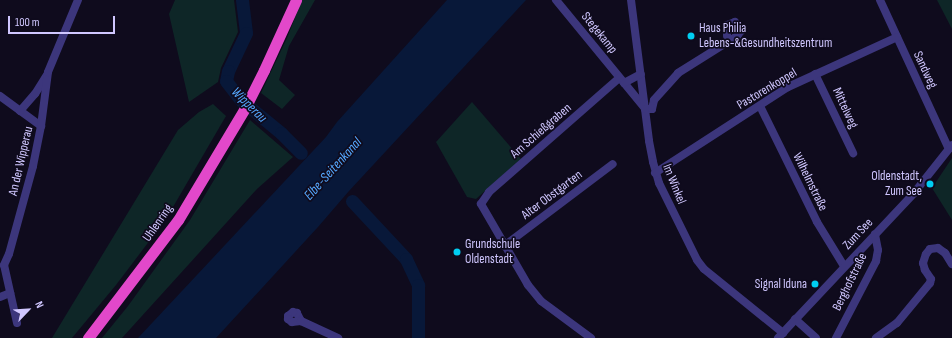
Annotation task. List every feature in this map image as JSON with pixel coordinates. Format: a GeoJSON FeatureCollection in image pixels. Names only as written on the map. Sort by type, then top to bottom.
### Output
{"type":"FeatureCollection","features":[{"type":"Feature","properties":{"kind":"highway","name":"Uhlenring"},"geometry":{"type":"LineString","coordinates":[[88,338],[178,220],[254,90],[296,0]]}},
{"type":"Feature","properties":{"kind":"street","name":"An der Wipperau"},"geometry":{"type":"LineString","coordinates":[[20,111],[35,94],[48,72],[78,0]]}},
{"type":"Feature","properties":{"kind":"street","name":"Stegekamp"},"geometry":{"type":"LineString","coordinates":[[556,0],[645,108]]}},
{"type":"Feature","properties":{"kind":"street","name":"Im Winkel"},"geometry":{"type":"LineString","coordinates":[[631,0],[655,173],[697,260],[704,269],[781,335]]}},
{"type":"Feature","properties":{"kind":"street","name":"Sandweg"},"geometry":{"type":"LineString","coordinates":[[880,0],[951,147]]}},
{"type":"Feature","properties":{"kind":"street","name":"Pastorenkoppel"},"geometry":{"type":"LineString","coordinates":[[655,173],[788,87],[897,37]]}},
{"type":"Feature","properties":{"kind":"street"},"geometry":{"type":"LineString","coordinates":[[645,108],[652,109],[654,100],[678,73],[728,40]]}},
{"type":"Feature","properties":{"kind":"street","name":"An der Wipperau"},"geometry":{"type":"LineString","coordinates":[[17,323],[10,292],[2,267],[22,210],[41,126],[48,72]]}},
{"type":"Feature","properties":{"kind":"street"},"geometry":{"type":"LineString","coordinates":[[621,80],[641,74]]}},
{"type":"Feature","properties":{"kind":"street","name":"Mittelweg"},"geometry":{"type":"LineString","coordinates":[[815,74],[853,153]]}},
{"type":"Feature","properties":{"kind":"street","name":"Am Schießgraben"},"geometry":{"type":"LineString","coordinates":[[504,246],[481,204],[484,196],[621,80]]}},
{"type":"Feature","properties":{"kind":"street"},"geometry":{"type":"LineString","coordinates":[[0,96],[41,126]]}},
{"type":"Feature","properties":{"kind":"street","name":"Wilhelmstraße"},"geometry":{"type":"LineString","coordinates":[[760,106],[816,222],[844,266]]}},
{"type":"Feature","properties":{"kind":"street","name":"Zum See"},"geometry":{"type":"LineString","coordinates":[[781,335],[914,193],[951,147]]}},
{"type":"Feature","properties":{"kind":"street","name":"Alter Obstgarten"},"geometry":{"type":"LineString","coordinates":[[504,246],[613,164]]}},
{"type":"Feature","properties":{"kind":"street","name":"Berghofstraße"},"geometry":{"type":"LineString","coordinates":[[836,338],[876,262],[878,250],[874,234]]}},
{"type":"Feature","properties":{"kind":"street"},"geometry":{"type":"LineString","coordinates":[[504,246],[525,281],[541,301],[591,338]]}},
{"type":"Feature","properties":{"kind":"street"},"geometry":{"type":"LineString","coordinates":[[876,338],[897,323],[930,283],[931,279],[925,270],[923,263],[926,254],[930,249],[938,248],[941,250],[952,264]]}},
{"type":"Feature","properties":{"kind":"street"},"geometry":{"type":"LineString","coordinates":[[0,298],[10,292]]}},
{"type":"Feature","properties":{"kind":"street"},"geometry":{"type":"LineString","coordinates":[[795,319],[816,338]]}},
{"type":"Feature","properties":{"kind":"street"},"geometry":{"type":"LineString","coordinates":[[300,321],[338,338]]}},
{"type":"Feature","properties":{"kind":"green space"},"geometry":{"type":"Polygon","coordinates":[[[175,0],[234,0],[238,32],[221,68],[218,82],[189,102],[169,14],[175,0]]]}},
{"type":"Feature","properties":{"kind":"green space"},"geometry":{"type":"Polygon","coordinates":[[[302,0],[315,0],[289,46],[279,80],[295,95],[282,109],[261,93],[287,38],[302,0]]]}},
{"type":"Feature","properties":{"kind":"green space"},"geometry":{"type":"Polygon","coordinates":[[[937,0],[952,0],[952,29],[937,0]]]}},
{"type":"Feature","properties":{"kind":"green space"},"geometry":{"type":"Polygon","coordinates":[[[472,102],[521,159],[476,199],[467,197],[436,142],[472,102]]]}},
{"type":"Feature","properties":{"kind":"green space"},"geometry":{"type":"Polygon","coordinates":[[[213,104],[226,116],[166,219],[116,285],[72,338],[52,338],[178,130],[199,112],[213,104]]]}},
{"type":"Feature","properties":{"kind":"green space"},"geometry":{"type":"Polygon","coordinates":[[[250,120],[293,157],[257,189],[122,338],[102,338],[128,306],[190,220],[250,120]]]}},
{"type":"Feature","properties":{"kind":"green space"},"geometry":{"type":"Polygon","coordinates":[[[952,158],[952,220],[932,188],[952,158]]]}},
{"type":"Feature","properties":{"kind":"water","name":"Elbe-Seitenkanal"},"geometry":{"type":"Polygon","coordinates":[[[447,0],[526,0],[349,191],[216,338],[138,338],[326,137],[337,122],[447,0]]]}},
{"type":"Feature","properties":{"kind":"waterway","name":"Wipperau"},"geometry":{"type":"LineString","coordinates":[[242,0],[246,33],[228,71],[226,81],[241,100],[281,133],[301,153]]}},
{"type":"Feature","properties":{"kind":"waterway","name":"Wipperau"},"geometry":{"type":"LineString","coordinates":[[352,201],[406,259],[418,285],[418,338]]}},
{"type":"Feature","properties":{"kind":"place","name":"Haus Philia Lebens-&Gesundheitszentrum"},"geometry":{"type":"Point","coordinates":[691,36]}},
{"type":"Feature","properties":{"kind":"place","name":"Oldenstadt, Zum See"},"geometry":{"type":"Point","coordinates":[930,184]}},
{"type":"Feature","properties":{"kind":"place","name":"Grundschule Oldenstadt"},"geometry":{"type":"Point","coordinates":[457,252]}},
{"type":"Feature","properties":{"kind":"place","name":"Signal Iduna"},"geometry":{"type":"Point","coordinates":[815,284]}}]}
